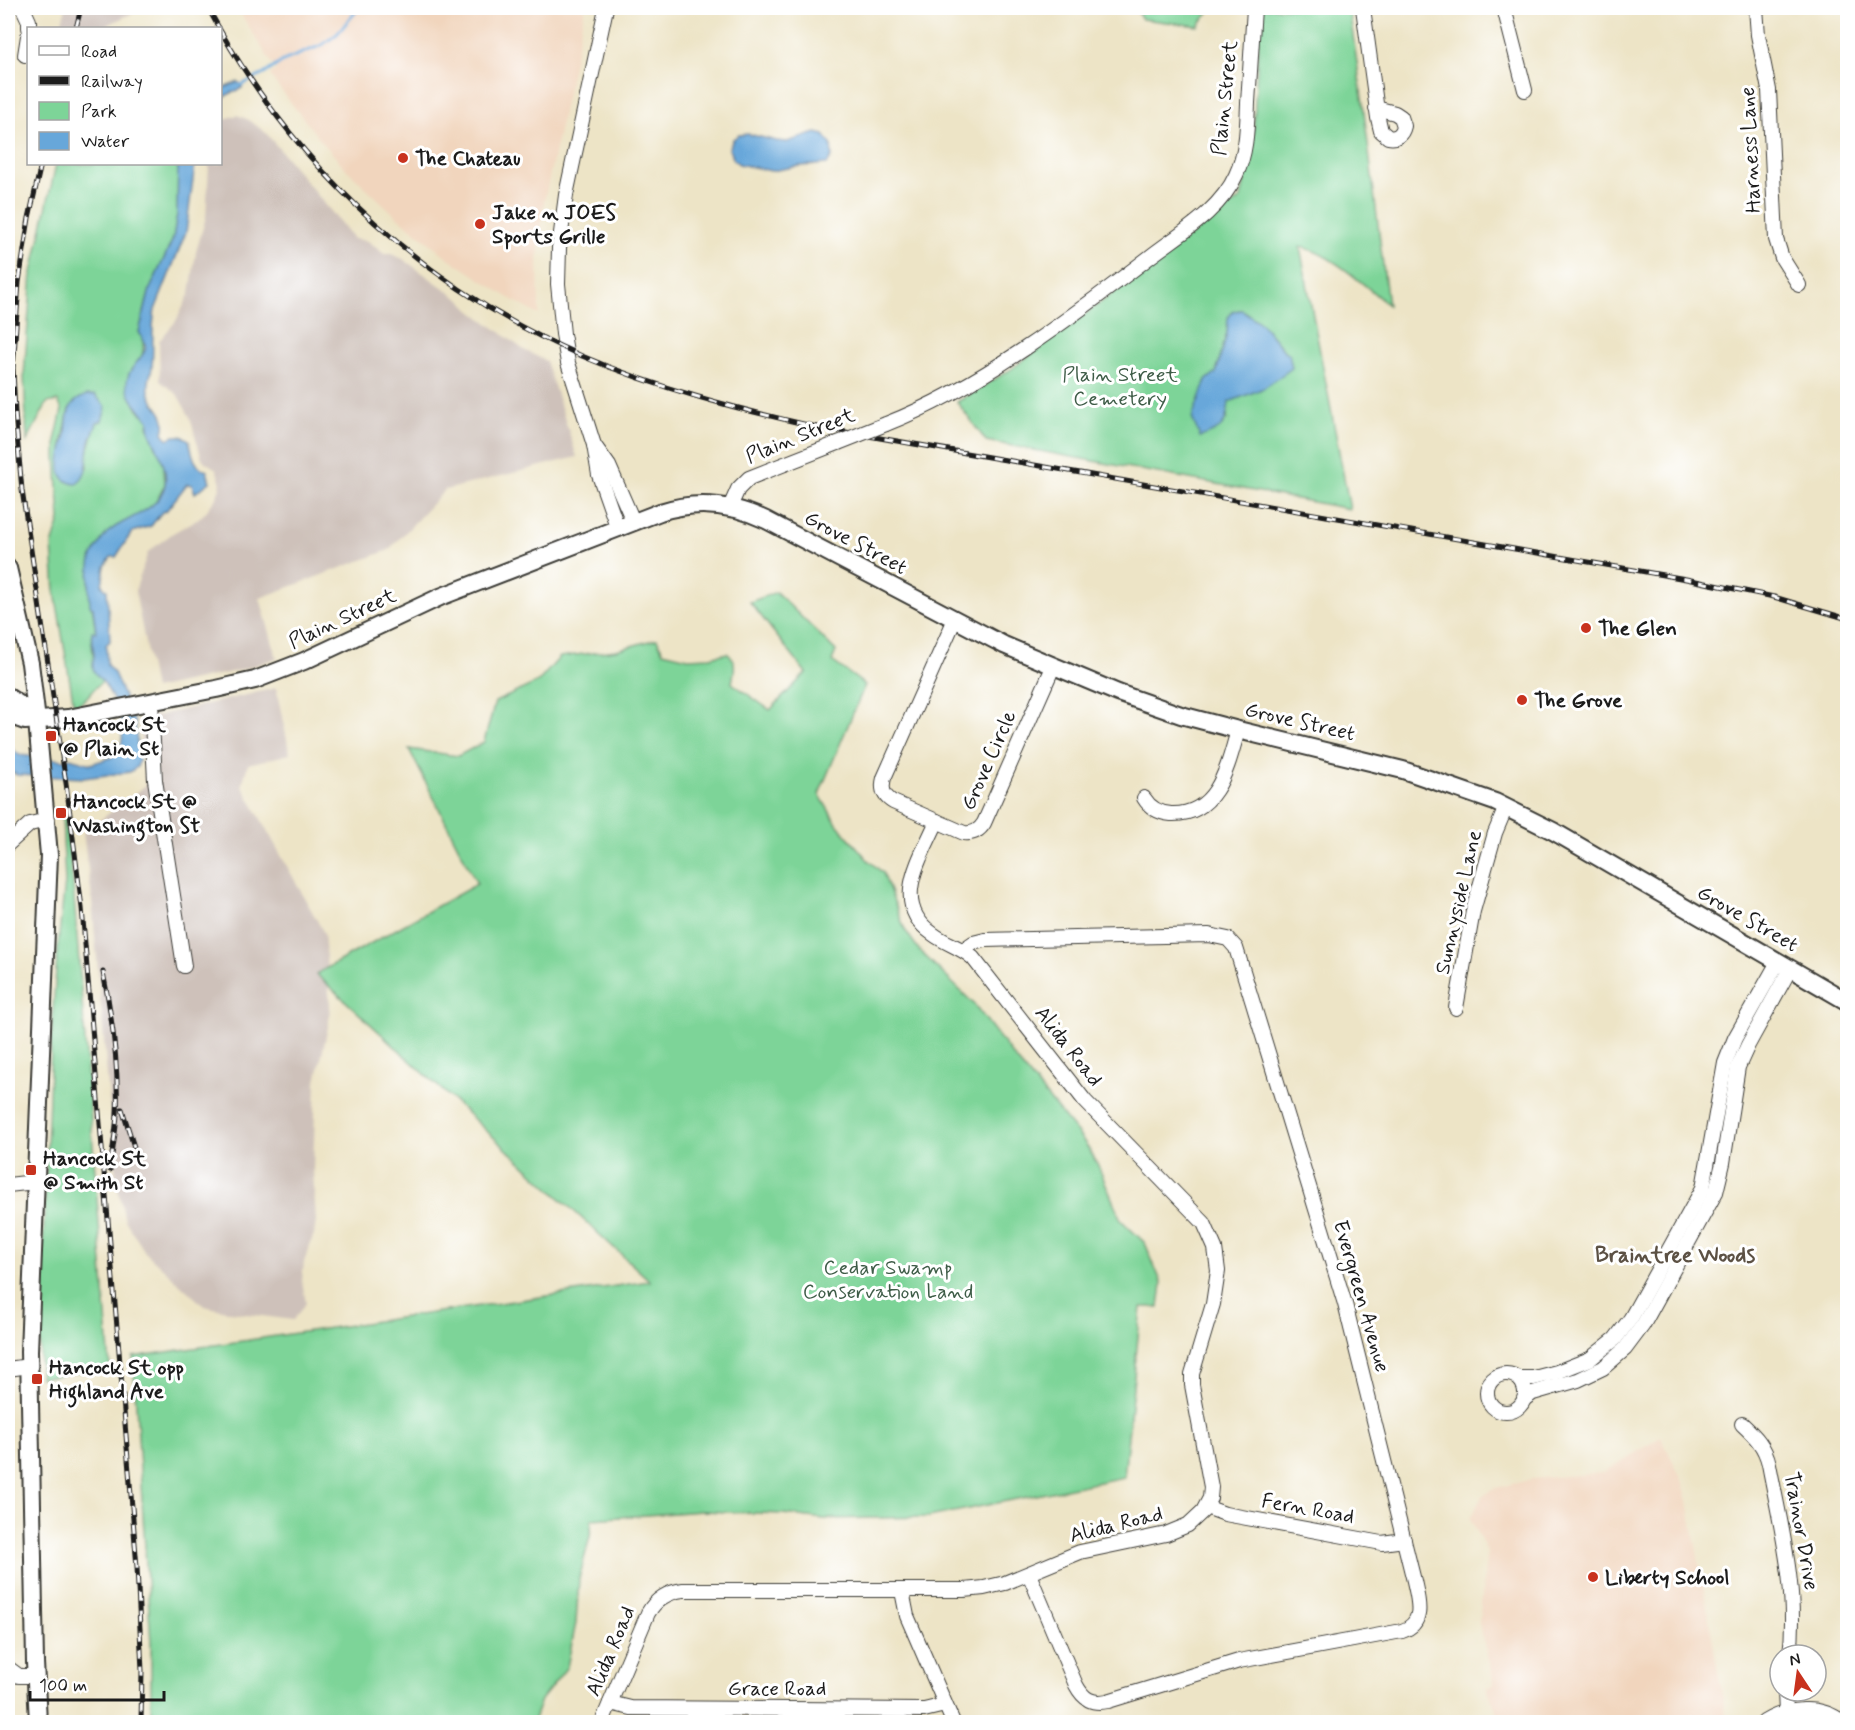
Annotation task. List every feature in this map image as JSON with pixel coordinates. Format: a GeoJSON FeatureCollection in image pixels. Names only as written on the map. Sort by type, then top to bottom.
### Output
{"type":"FeatureCollection","features":[{"type":"Feature","properties":{"kind":"main road","name":"Plain Street"},"geometry":{"type":"LineString","coordinates":[[37,721],[68,718],[229,687],[280,671],[440,597],[668,510],[683,506],[730,507]]}},
{"type":"Feature","properties":{"kind":"main road","name":"Grove Street"},"geometry":{"type":"LineString","coordinates":[[730,507],[766,520],[955,620],[1053,667],[1132,699],[1238,730],[1403,770],[1459,788],[1506,807],[1553,831],[1848,1002]]}},
{"type":"Feature","properties":{"kind":"main road"},"geometry":{"type":"LineString","coordinates":[[8,568],[27,650],[37,721],[47,820],[49,879],[29,1366],[35,1676],[38,1722]]}},
{"type":"Feature","properties":{"kind":"main road"},"geometry":{"type":"LineString","coordinates":[[8,697],[22,706],[37,721]]}},
{"type":"Feature","properties":{"kind":"main road"},"geometry":{"type":"LineString","coordinates":[[8,712],[20,720],[37,721]]}},
{"type":"Feature","properties":{"kind":"street"},"geometry":{"type":"LineString","coordinates":[[23,8],[29,21],[29,27]]}},
{"type":"Feature","properties":{"kind":"street"},"geometry":{"type":"LineString","coordinates":[[606,8],[566,195],[559,248],[558,284],[568,363],[594,445],[599,475],[618,529]]}},
{"type":"Feature","properties":{"kind":"street","name":"Plain Street"},"geometry":{"type":"LineString","coordinates":[[730,507],[738,489],[749,478],[909,415],[946,396],[1023,348],[1127,274],[1221,199],[1234,181],[1243,155],[1254,8]]}},
{"type":"Feature","properties":{"kind":"street"},"geometry":{"type":"LineString","coordinates":[[1363,8],[1376,108],[1381,131],[1389,137],[1396,137],[1401,133],[1404,126],[1403,120],[1397,114],[1376,108]]}},
{"type":"Feature","properties":{"kind":"street"},"geometry":{"type":"LineString","coordinates":[[1504,8],[1525,90]]}},
{"type":"Feature","properties":{"kind":"street","name":"Harness Lane"},"geometry":{"type":"LineString","coordinates":[[1756,8],[1758,35],[1769,90],[1776,239],[1782,258],[1798,285]]}},
{"type":"Feature","properties":{"kind":"street"},"geometry":{"type":"LineString","coordinates":[[25,55],[27,42]]}},
{"type":"Feature","properties":{"kind":"street"},"geometry":{"type":"LineString","coordinates":[[594,445],[609,466],[634,523]]}},
{"type":"Feature","properties":{"kind":"street","name":"Grove Circle"},"geometry":{"type":"LineString","coordinates":[[955,620],[883,783],[884,795],[890,800],[968,833],[975,832],[982,826],[1053,667]]}},
{"type":"Feature","properties":{"kind":"street"},"geometry":{"type":"LineString","coordinates":[[151,702],[154,780],[184,966]]}},
{"type":"Feature","properties":{"kind":"street"},"geometry":{"type":"LineString","coordinates":[[1144,798],[1153,808],[1169,814],[1187,812],[1205,803],[1222,781],[1238,730]]}},
{"type":"Feature","properties":{"kind":"street","name":"Sunnyside Lane"},"geometry":{"type":"LineString","coordinates":[[1456,1008],[1473,911],[1495,833],[1506,807]]}},
{"type":"Feature","properties":{"kind":"street"},"geometry":{"type":"LineString","coordinates":[[8,844],[30,824],[47,820]]}},
{"type":"Feature","properties":{"kind":"street"},"geometry":{"type":"LineString","coordinates":[[937,821],[911,885],[911,906],[918,920],[930,932],[963,950]]}},
{"type":"Feature","properties":{"kind":"street","name":"Evergreen Avenue"},"geometry":{"type":"LineString","coordinates":[[963,950],[973,943],[994,940],[1209,935],[1223,937],[1233,943],[1242,964],[1347,1312],[1404,1540],[1419,1608],[1418,1618],[1410,1628],[1239,1661],[1097,1702],[1085,1698],[1076,1686],[1029,1574]]}},
{"type":"Feature","properties":{"kind":"street","name":"Alida Road"},"geometry":{"type":"LineString","coordinates":[[602,1722],[648,1613],[657,1600],[669,1593],[683,1590],[902,1591],[984,1588],[1005,1584],[1080,1552],[1150,1538],[1177,1530],[1197,1518],[1206,1507],[1210,1481],[1192,1380],[1213,1304],[1217,1279],[1217,1255],[1211,1235],[1196,1213],[1085,1101],[982,969],[963,950]]}},
{"type":"Feature","properties":{"kind":"street"},"geometry":{"type":"LineString","coordinates":[[1671,1262],[1624,1329],[1600,1353],[1567,1369],[1534,1378],[1518,1378],[1506,1374],[1496,1377],[1488,1388],[1487,1397],[1495,1408],[1507,1412],[1538,1391],[1585,1377],[1614,1359],[1640,1331],[1671,1262],[1703,1188],[1721,1132],[1722,1076],[1727,1057],[1784,965]]}},
{"type":"Feature","properties":{"kind":"street"},"geometry":{"type":"LineString","coordinates":[[8,1185],[35,1182]]}},
{"type":"Feature","properties":{"kind":"street"},"geometry":{"type":"LineString","coordinates":[[8,1370],[29,1366]]}},
{"type":"Feature","properties":{"kind":"street"},"geometry":{"type":"LineString","coordinates":[[1518,1378],[1524,1386],[1524,1399]]}},
{"type":"Feature","properties":{"kind":"street","name":"Trainor Drive"},"geometry":{"type":"LineString","coordinates":[[1742,1424],[1760,1441],[1769,1464],[1792,1598],[1791,1643]]}},
{"type":"Feature","properties":{"kind":"street","name":"Fern Road"},"geometry":{"type":"LineString","coordinates":[[1206,1507],[1225,1514],[1382,1543],[1404,1540]]}},
{"type":"Feature","properties":{"kind":"street"},"geometry":{"type":"LineString","coordinates":[[902,1591],[907,1616],[953,1722]]}},
{"type":"Feature","properties":{"kind":"street"},"geometry":{"type":"LineString","coordinates":[[8,1668],[20,1676],[35,1676]]}},
{"type":"Feature","properties":{"kind":"street","name":"Grace Road"},"geometry":{"type":"LineString","coordinates":[[610,1703],[631,1708],[924,1710],[945,1705]]}},
{"type":"Feature","properties":{"kind":"street"},"geometry":{"type":"LineString","coordinates":[[1786,1703],[1786,1713]]}},
{"type":"Feature","properties":{"kind":"street"},"geometry":{"type":"LineString","coordinates":[[1764,1722],[1786,1713],[1804,1710],[1817,1711],[1845,1722]]}},
{"type":"Feature","properties":{"kind":"shaded area"},"geometry":{"type":"Polygon","coordinates":[[[66,8],[144,8],[102,27],[60,27],[66,8]]]}},
{"type":"Feature","properties":{"kind":"shaded area"},"geometry":{"type":"Polygon","coordinates":[[[237,8],[585,8],[544,202],[538,259],[539,315],[447,257],[395,215],[347,170],[270,75],[276,70],[237,8]]]}},
{"type":"Feature","properties":{"kind":"shaded area"},"geometry":{"type":"Polygon","coordinates":[[[237,115],[249,120],[266,133],[354,239],[368,241],[384,254],[403,259],[462,301],[469,309],[524,350],[546,361],[577,457],[445,490],[389,550],[260,598],[277,658],[241,670],[154,689],[135,591],[148,552],[204,514],[217,497],[221,483],[216,469],[204,461],[201,456],[190,417],[177,394],[160,381],[159,341],[176,321],[190,293],[196,252],[206,217],[209,165],[222,165],[222,125],[225,119],[237,115]]]}},
{"type":"Feature","properties":{"kind":"shaded area"},"geometry":{"type":"Polygon","coordinates":[[[276,688],[290,754],[248,764],[242,785],[324,933],[330,1005],[329,1022],[316,1082],[313,1170],[316,1222],[304,1262],[302,1281],[306,1303],[293,1320],[204,1306],[145,1252],[125,1220],[116,1180],[91,890],[83,833],[145,786],[139,720],[276,688]]]}},
{"type":"Feature","properties":{"kind":"shaded area","name":"Liberty School"},"geometry":{"type":"Polygon","coordinates":[[[1661,1437],[1682,1480],[1688,1501],[1727,1722],[1499,1722],[1486,1688],[1494,1684],[1479,1623],[1487,1551],[1470,1518],[1482,1497],[1492,1489],[1533,1479],[1603,1473],[1661,1437]]]}},
{"type":"Feature","properties":{"kind":"green space"},"geometry":{"type":"Polygon","coordinates":[[[1135,8],[1212,8],[1198,26],[1142,19],[1135,8]]]}},
{"type":"Feature","properties":{"kind":"green space","name":"Plain Street Cemetery"},"geometry":{"type":"Polygon","coordinates":[[[1260,8],[1349,8],[1388,305],[1323,255],[1300,247],[1350,509],[986,441],[957,402],[1010,370],[1241,198],[1253,142],[1260,8]],[[1242,310],[1232,311],[1228,318],[1227,333],[1216,373],[1206,380],[1200,398],[1227,419],[1228,402],[1264,388],[1289,354],[1263,325],[1242,310]]]}},
{"type":"Feature","properties":{"kind":"green space"},"geometry":{"type":"Polygon","coordinates":[[[56,165],[178,165],[177,214],[173,239],[150,289],[139,332],[143,343],[143,354],[138,364],[129,373],[137,409],[149,420],[148,426],[157,450],[163,458],[165,484],[156,502],[140,515],[117,526],[101,541],[90,568],[89,585],[96,633],[92,632],[94,668],[103,681],[83,701],[74,706],[55,592],[52,545],[60,520],[56,436],[62,410],[58,401],[47,403],[27,441],[24,375],[32,272],[56,165]],[[82,397],[69,409],[62,445],[88,467],[87,455],[97,422],[82,397]]]}},
{"type":"Feature","properties":{"kind":"green space","name":"Cedar Swamp Conservation Land"},"geometry":{"type":"Polygon","coordinates":[[[776,592],[836,651],[832,661],[865,685],[819,794],[837,824],[868,860],[883,873],[905,930],[919,950],[974,1004],[1014,1057],[1083,1140],[1097,1163],[1121,1220],[1145,1243],[1162,1284],[1159,1307],[1141,1307],[1124,1477],[929,1517],[824,1519],[783,1514],[702,1511],[592,1519],[579,1579],[576,1623],[567,1667],[541,1700],[533,1722],[151,1722],[151,1643],[133,1357],[650,1281],[316,974],[477,884],[409,749],[458,756],[484,742],[495,702],[538,682],[560,657],[616,650],[657,639],[663,652],[688,658],[710,657],[727,653],[734,663],[732,683],[770,710],[806,673],[750,602],[776,592]]]}},
{"type":"Feature","properties":{"kind":"green space"},"geometry":{"type":"Polygon","coordinates":[[[62,816],[65,816],[73,884],[110,1368],[40,1378],[40,1319],[52,1023],[65,882],[62,816]]]}},
{"type":"Feature","properties":{"kind":"water"},"geometry":{"type":"Polygon","coordinates":[[[238,82],[242,85],[242,88],[222,98],[222,89],[238,82]]]}},
{"type":"Feature","properties":{"kind":"water"},"geometry":{"type":"Polygon","coordinates":[[[816,133],[824,135],[831,144],[832,157],[827,164],[771,171],[739,164],[734,160],[729,149],[733,139],[739,135],[748,134],[787,142],[816,133]]]}},
{"type":"Feature","properties":{"kind":"water"},"geometry":{"type":"Polygon","coordinates":[[[178,165],[195,165],[186,232],[155,310],[149,388],[151,397],[164,420],[163,433],[168,439],[178,436],[189,440],[198,466],[207,471],[210,482],[195,493],[192,485],[187,484],[151,526],[132,532],[116,557],[111,557],[105,566],[102,585],[107,590],[110,641],[106,645],[107,665],[114,673],[135,723],[139,761],[137,767],[130,772],[84,778],[17,775],[8,770],[8,745],[19,755],[65,760],[70,758],[91,764],[115,756],[120,748],[122,730],[117,709],[109,691],[93,668],[92,631],[96,632],[93,608],[90,606],[90,567],[92,556],[107,533],[149,508],[156,502],[165,485],[164,467],[151,434],[149,420],[132,399],[127,380],[130,371],[145,350],[145,343],[139,332],[150,289],[173,239],[177,214],[178,165]]]}},
{"type":"Feature","properties":{"kind":"water"},"geometry":{"type":"Polygon","coordinates":[[[1242,310],[1263,325],[1285,352],[1289,353],[1292,368],[1264,388],[1229,402],[1222,426],[1200,437],[1192,418],[1206,380],[1216,373],[1227,333],[1228,318],[1232,311],[1242,310]]]}},
{"type":"Feature","properties":{"kind":"water"},"geometry":{"type":"Polygon","coordinates":[[[87,395],[95,395],[106,407],[102,421],[97,423],[91,439],[86,469],[77,484],[64,479],[60,459],[70,408],[87,395]]]}},
{"type":"Feature","properties":{"kind":"waterway"},"geometry":{"type":"LineString","coordinates":[[239,86],[264,74],[283,61],[322,45],[337,34],[359,8]]}},
{"type":"Feature","properties":{"kind":"railway"},"geometry":{"type":"LineString","coordinates":[[76,27],[81,8]]}},
{"type":"Feature","properties":{"kind":"railway"},"geometry":{"type":"LineString","coordinates":[[208,8],[218,27]]}},
{"type":"Feature","properties":{"kind":"railway"},"geometry":{"type":"LineString","coordinates":[[222,33],[253,83],[290,133],[375,223],[422,262],[473,298],[526,329],[610,368],[727,405],[817,427],[1686,579],[1774,597],[1848,619]]}},
{"type":"Feature","properties":{"kind":"railway"},"geometry":{"type":"LineString","coordinates":[[41,165],[29,218],[19,282],[13,369],[15,413],[22,490],[66,783],[82,908],[137,1567],[142,1671],[141,1722]]}},
{"type":"Feature","properties":{"kind":"railway"},"geometry":{"type":"LineString","coordinates":[[103,972],[112,1024],[117,1079],[116,1121],[110,1170]]}},
{"type":"Feature","properties":{"kind":"railway"},"geometry":{"type":"LineString","coordinates":[[122,1109],[134,1147]]}},
{"type":"Feature","properties":{"kind":"place","name":"The Chateau"},"geometry":{"type":"Point","coordinates":[403,158]}},
{"type":"Feature","properties":{"kind":"place","name":"Jake n JOES Sports Grille"},"geometry":{"type":"Point","coordinates":[480,224]}},
{"type":"Feature","properties":{"kind":"place","name":"The Glen"},"geometry":{"type":"Point","coordinates":[1586,628]}},
{"type":"Feature","properties":{"kind":"place","name":"The Grove"},"geometry":{"type":"Point","coordinates":[1522,700]}},
{"type":"Feature","properties":{"kind":"place","name":"Hancock St @ Plain St"},"geometry":{"type":"Point","coordinates":[51,736]}},
{"type":"Feature","properties":{"kind":"place","name":"Hancock St @ Washington St"},"geometry":{"type":"Point","coordinates":[61,813]}},
{"type":"Feature","properties":{"kind":"place","name":"Hancock St @ Smith St"},"geometry":{"type":"Point","coordinates":[31,1170]}},
{"type":"Feature","properties":{"kind":"place","name":"Hancock St opp Highland Ave"},"geometry":{"type":"Point","coordinates":[37,1379]}},
{"type":"Feature","properties":{"kind":"place","name":"Liberty School"},"geometry":{"type":"Point","coordinates":[1593,1577]}},
{"type":"Feature","properties":{"kind":"district","name":"Braintree Woods"},"geometry":{"type":"Point","coordinates":[1675,1254]}}]}
